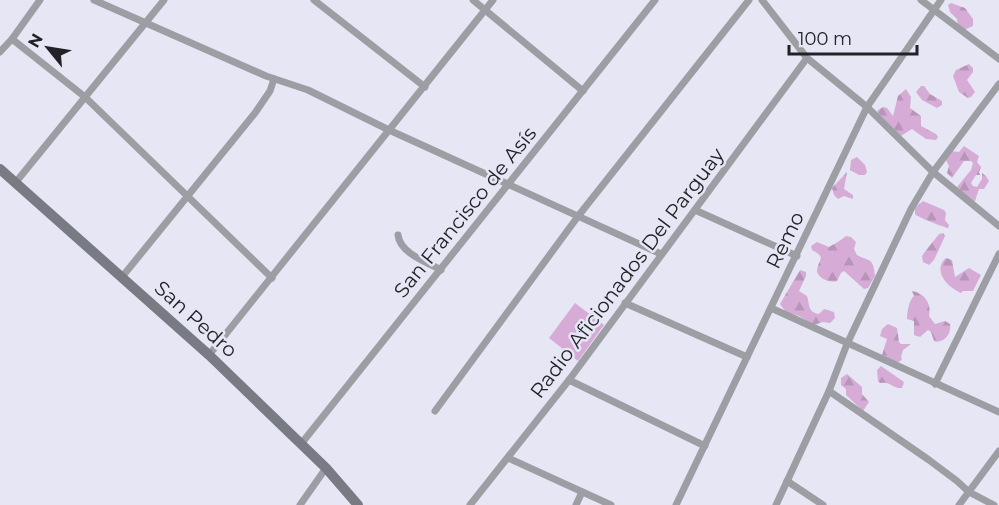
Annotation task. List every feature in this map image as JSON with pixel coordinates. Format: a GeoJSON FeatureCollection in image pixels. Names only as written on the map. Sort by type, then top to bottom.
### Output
{"type":"FeatureCollection","features":[{"type":"Feature","properties":{"kind":"main road","name":"San Pedro"},"geometry":{"type":"LineString","coordinates":[[0,169],[209,355],[326,468],[358,505]]}},
{"type":"Feature","properties":{"kind":"street"},"geometry":{"type":"LineString","coordinates":[[0,52],[40,0]]}},
{"type":"Feature","properties":{"kind":"street"},"geometry":{"type":"LineString","coordinates":[[94,0],[274,79],[308,90],[389,130],[661,254]]}},
{"type":"Feature","properties":{"kind":"street"},"geometry":{"type":"LineString","coordinates":[[16,182],[164,0]]}},
{"type":"Feature","properties":{"kind":"street"},"geometry":{"type":"LineString","coordinates":[[314,0],[425,87]]}},
{"type":"Feature","properties":{"kind":"street"},"geometry":{"type":"LineString","coordinates":[[473,0],[583,92]]}},
{"type":"Feature","properties":{"kind":"street"},"geometry":{"type":"LineString","coordinates":[[209,355],[494,0]]}},
{"type":"Feature","properties":{"kind":"street","name":"San Francisco de Asís"},"geometry":{"type":"LineString","coordinates":[[301,444],[655,0]]}},
{"type":"Feature","properties":{"kind":"street"},"geometry":{"type":"LineString","coordinates":[[435,411],[579,215],[749,0]]}},
{"type":"Feature","properties":{"kind":"street"},"geometry":{"type":"LineString","coordinates":[[762,0],[807,58],[867,107],[933,172],[999,226]]}},
{"type":"Feature","properties":{"kind":"street"},"geometry":{"type":"LineString","coordinates":[[921,0],[999,59]]}},
{"type":"Feature","properties":{"kind":"street","name":"Remo"},"geometry":{"type":"LineString","coordinates":[[676,505],[867,107],[941,0]]}},
{"type":"Feature","properties":{"kind":"street"},"geometry":{"type":"LineString","coordinates":[[12,39],[85,97],[272,278]]}},
{"type":"Feature","properties":{"kind":"street","name":"Radio Aficionados Del Parguay"},"geometry":{"type":"LineString","coordinates":[[470,505],[569,380],[807,58]]}},
{"type":"Feature","properties":{"kind":"street"},"geometry":{"type":"LineString","coordinates":[[122,277],[255,113],[270,91],[274,79]]}},
{"type":"Feature","properties":{"kind":"street"},"geometry":{"type":"LineString","coordinates":[[776,505],[829,391],[847,344],[911,209],[933,172],[999,84]]}},
{"type":"Feature","properties":{"kind":"street"},"geometry":{"type":"LineString","coordinates":[[695,210],[796,256]]}},
{"type":"Feature","properties":{"kind":"street"},"geometry":{"type":"LineString","coordinates":[[398,235],[398,241],[410,253],[441,270]]}},
{"type":"Feature","properties":{"kind":"street"},"geometry":{"type":"LineString","coordinates":[[935,384],[999,254]]}},
{"type":"Feature","properties":{"kind":"street"},"geometry":{"type":"LineString","coordinates":[[625,303],[747,357]]}},
{"type":"Feature","properties":{"kind":"street"},"geometry":{"type":"LineString","coordinates":[[771,308],[999,412]]}},
{"type":"Feature","properties":{"kind":"street"},"geometry":{"type":"LineString","coordinates":[[569,380],[705,446]]}},
{"type":"Feature","properties":{"kind":"street"},"geometry":{"type":"LineString","coordinates":[[829,391],[929,460],[969,492],[994,505]]}},
{"type":"Feature","properties":{"kind":"street"},"geometry":{"type":"LineString","coordinates":[[959,505],[999,451]]}},
{"type":"Feature","properties":{"kind":"street"},"geometry":{"type":"LineString","coordinates":[[508,458],[611,505]]}},
{"type":"Feature","properties":{"kind":"street"},"geometry":{"type":"LineString","coordinates":[[300,505],[326,468]]}},
{"type":"Feature","properties":{"kind":"street"},"geometry":{"type":"LineString","coordinates":[[787,481],[823,505]]}},
{"type":"Feature","properties":{"kind":"street"},"geometry":{"type":"LineString","coordinates":[[576,505],[582,492]]}},
{"type":"Feature","properties":{"kind":"green space"},"geometry":{"type":"Polygon","coordinates":[[[951,3],[965,8],[973,19],[973,26],[964,30],[958,26],[957,19],[950,12],[948,5],[951,3]]]}},
{"type":"Feature","properties":{"kind":"green space"},"geometry":{"type":"Polygon","coordinates":[[[969,64],[973,72],[967,80],[975,92],[968,98],[959,92],[953,76],[956,70],[969,64]]]}},
{"type":"Feature","properties":{"kind":"green space"},"geometry":{"type":"Polygon","coordinates":[[[921,86],[942,101],[942,105],[937,108],[922,100],[916,92],[921,86]]]}},
{"type":"Feature","properties":{"kind":"green space"},"geometry":{"type":"Polygon","coordinates":[[[906,89],[911,97],[910,108],[921,116],[921,126],[936,134],[938,137],[936,140],[926,139],[912,129],[901,136],[877,111],[883,107],[887,108],[893,116],[898,96],[906,89]]]}},
{"type":"Feature","properties":{"kind":"green space"},"geometry":{"type":"Polygon","coordinates":[[[964,146],[979,156],[977,162],[981,167],[980,175],[976,175],[971,183],[973,186],[977,187],[982,179],[982,173],[989,181],[984,189],[979,189],[975,201],[971,201],[957,187],[971,170],[973,163],[971,161],[964,161],[952,178],[947,173],[949,166],[946,160],[951,151],[959,152],[964,146]]]}},
{"type":"Feature","properties":{"kind":"green space"},"geometry":{"type":"Polygon","coordinates":[[[857,157],[865,165],[867,172],[865,175],[859,175],[850,170],[851,160],[857,157]]]}},
{"type":"Feature","properties":{"kind":"green space"},"geometry":{"type":"Polygon","coordinates":[[[847,172],[844,189],[853,195],[853,199],[844,196],[838,199],[832,188],[847,172]]]}},
{"type":"Feature","properties":{"kind":"green space"},"geometry":{"type":"Polygon","coordinates":[[[923,201],[944,210],[948,228],[915,214],[915,208],[923,201]]]}},
{"type":"Feature","properties":{"kind":"green space"},"geometry":{"type":"Polygon","coordinates":[[[943,233],[945,236],[934,260],[929,265],[923,262],[924,253],[939,234],[943,233]]]}},
{"type":"Feature","properties":{"kind":"green space"},"geometry":{"type":"Polygon","coordinates":[[[846,236],[856,242],[854,249],[857,255],[870,261],[873,266],[875,276],[868,288],[864,289],[844,271],[837,281],[828,281],[817,272],[821,257],[812,250],[811,246],[817,242],[829,247],[846,236]]]}},
{"type":"Feature","properties":{"kind":"green space"},"geometry":{"type":"Polygon","coordinates":[[[946,258],[952,260],[955,277],[969,268],[981,275],[973,291],[961,293],[946,282],[940,268],[946,258]]]}},
{"type":"Feature","properties":{"kind":"green space"},"geometry":{"type":"Polygon","coordinates":[[[800,270],[806,272],[806,276],[799,291],[807,296],[812,311],[819,314],[824,309],[834,312],[835,318],[830,323],[823,322],[814,325],[799,316],[786,312],[780,304],[800,270]]]}},
{"type":"Feature","properties":{"kind":"green space"},"geometry":{"type":"Polygon","coordinates":[[[912,291],[926,299],[930,311],[929,316],[935,324],[945,321],[950,324],[947,337],[941,341],[934,341],[928,330],[920,337],[914,335],[914,321],[907,319],[914,296],[912,291]]]}},
{"type":"Feature","properties":{"kind":"green space"},"geometry":{"type":"Polygon","coordinates":[[[575,303],[604,325],[578,361],[549,338],[575,303]]]}},
{"type":"Feature","properties":{"kind":"green space"},"geometry":{"type":"Polygon","coordinates":[[[888,324],[897,328],[901,344],[911,344],[903,350],[902,360],[896,363],[882,355],[887,339],[880,336],[882,329],[888,324]]]}},
{"type":"Feature","properties":{"kind":"green space"},"geometry":{"type":"Polygon","coordinates":[[[881,366],[904,382],[902,388],[878,381],[877,370],[881,366]]]}},
{"type":"Feature","properties":{"kind":"green space"},"geometry":{"type":"Polygon","coordinates":[[[847,374],[862,387],[862,394],[869,402],[863,411],[846,395],[846,389],[841,385],[841,378],[847,374]]]}}]}
